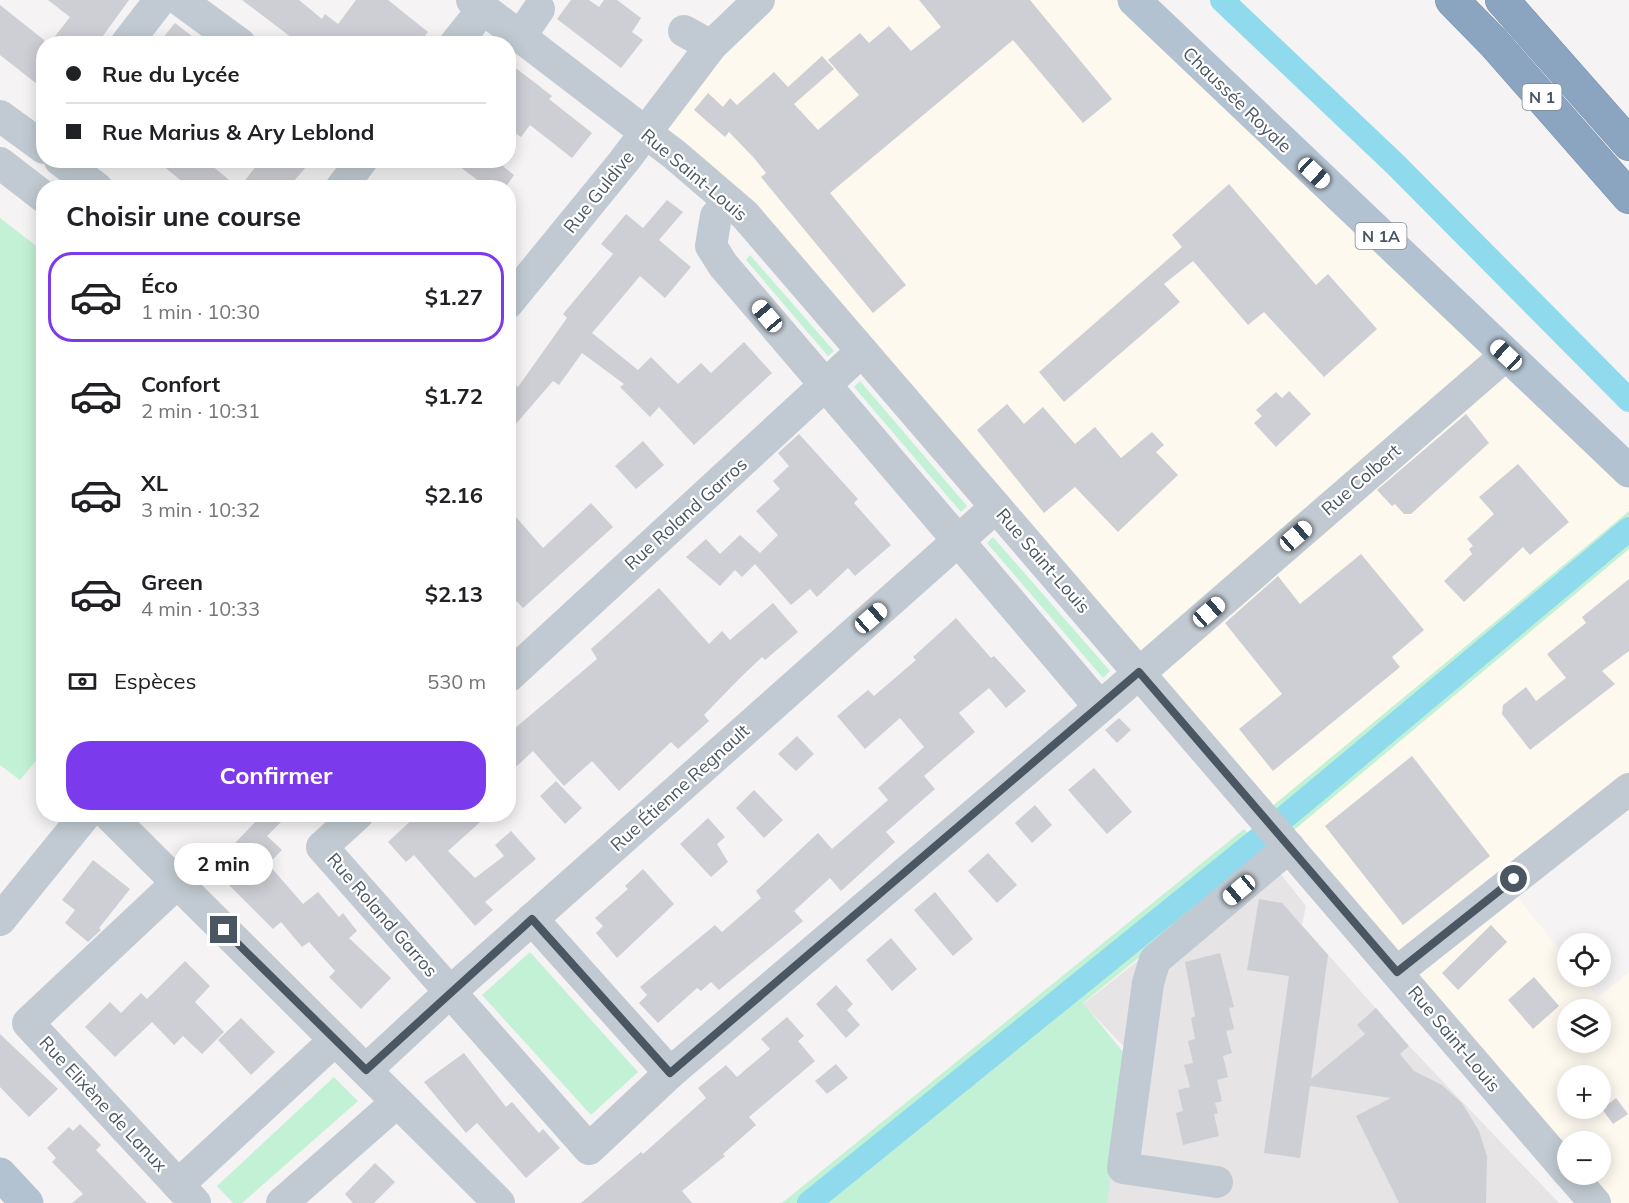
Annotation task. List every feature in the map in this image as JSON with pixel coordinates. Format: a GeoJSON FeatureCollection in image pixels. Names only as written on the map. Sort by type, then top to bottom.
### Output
{"type":"FeatureCollection","features":[{"type":"Feature","properties":{"kind":"highway","name":"N 1"},"geometry":{"type":"LineString","coordinates":[[1452,0],[1494,43],[1629,197]]}},
{"type":"Feature","properties":{"kind":"highway","name":"N 1"},"geometry":{"type":"LineString","coordinates":[[1502,0],[1629,144]]}},
{"type":"Feature","properties":{"kind":"main road","name":"Chaussée Royale"},"geometry":{"type":"LineString","coordinates":[[1134,0],[1629,471]]}},
{"type":"Feature","properties":{"kind":"main road"},"geometry":{"type":"LineString","coordinates":[[0,1174],[27,1203]]}},
{"type":"Feature","properties":{"kind":"street"},"geometry":{"type":"LineString","coordinates":[[132,36],[160,0]]}},
{"type":"Feature","properties":{"kind":"street"},"geometry":{"type":"LineString","coordinates":[[180,0],[229,36]]}},
{"type":"Feature","properties":{"kind":"street","name":"Rue Guldive"},"geometry":{"type":"LineString","coordinates":[[516,293],[645,134],[711,46],[759,0]]}},
{"type":"Feature","properties":{"kind":"street"},"geometry":{"type":"LineString","coordinates":[[459,36],[477,4]]}},
{"type":"Feature","properties":{"kind":"street","name":"Rue Saint-Louis"},"geometry":{"type":"LineString","coordinates":[[477,4],[730,201],[1139,672],[1281,844],[1397,972],[1557,1159]]}},
{"type":"Feature","properties":{"kind":"street"},"geometry":{"type":"LineString","coordinates":[[519,37],[539,9]]}},
{"type":"Feature","properties":{"kind":"street"},"geometry":{"type":"LineString","coordinates":[[684,31],[711,46]]}},
{"type":"Feature","properties":{"kind":"street"},"geometry":{"type":"LineString","coordinates":[[0,116],[36,142]]}},
{"type":"Feature","properties":{"kind":"street"},"geometry":{"type":"LineString","coordinates":[[0,163],[36,191]]}},
{"type":"Feature","properties":{"kind":"street"},"geometry":{"type":"LineString","coordinates":[[71,168],[86,180]]}},
{"type":"Feature","properties":{"kind":"street"},"geometry":{"type":"LineString","coordinates":[[730,201],[716,216],[711,246],[723,265],[1100,707]]}},
{"type":"Feature","properties":{"kind":"street","name":"Rue Roland Garros"},"geometry":{"type":"LineString","coordinates":[[516,669],[862,351]]}},
{"type":"Feature","properties":{"kind":"street","name":"Rue Colbert"},"geometry":{"type":"LineString","coordinates":[[449,993],[589,1149],[670,1073],[1100,707],[1506,355]]}},
{"type":"Feature","properties":{"kind":"street","name":"Rue Étienne Regnault"},"geometry":{"type":"LineString","coordinates":[[366,1070],[449,993],[996,507]]}},
{"type":"Feature","properties":{"kind":"street"},"geometry":{"type":"LineString","coordinates":[[1397,972],[1629,789]]}},
{"type":"Feature","properties":{"kind":"street"},"geometry":{"type":"LineString","coordinates":[[0,920],[80,822]]}},
{"type":"Feature","properties":{"kind":"street"},"geometry":{"type":"LineString","coordinates":[[116,822],[499,1203]]}},
{"type":"Feature","properties":{"kind":"street","name":"Rue Roland Garros"},"geometry":{"type":"LineString","coordinates":[[349,822],[322,847],[449,993]]}},
{"type":"Feature","properties":{"kind":"street"},"geometry":{"type":"LineString","coordinates":[[1217,1182],[1123,1168],[1148,983],[1155,960],[1281,844]]}},
{"type":"Feature","properties":{"kind":"street","name":"Rue Elixène de Lanux"},"geometry":{"type":"LineString","coordinates":[[177,883],[28,1023],[187,1194]]}},
{"type":"Feature","properties":{"kind":"street"},"geometry":{"type":"LineString","coordinates":[[532,919],[670,1073]]}},
{"type":"Feature","properties":{"kind":"street"},"geometry":{"type":"LineString","coordinates":[[187,1194],[335,1040]]}},
{"type":"Feature","properties":{"kind":"street"},"geometry":{"type":"LineString","coordinates":[[282,1203],[397,1102]]}},
{"type":"Feature","properties":{"kind":"street","name":"Rue Saint-Louis"},"geometry":{"type":"LineString","coordinates":[[1579,1185],[1595,1203]]}},
{"type":"Feature","properties":{"kind":"shaded area"},"geometry":{"type":"Polygon","coordinates":[[[759,0],[1136,0],[1629,471],[1629,789],[1507,884],[1557,946],[1557,987],[1590,987],[1598,997],[1629,972],[1629,1203],[1595,1203],[1579,1185],[1611,1185],[1611,1131],[1557,1131],[1557,1160],[862,351],[645,134],[759,0]]]}},
{"type":"Feature","properties":{"kind":"shaded area"},"geometry":{"type":"Polygon","coordinates":[[[1268,858],[1306,906],[1302,925],[1409,1046],[1559,1203],[1106,1203],[1128,1051],[1083,1004],[1268,858]]]}},
{"type":"Feature","properties":{"kind":"green space"},"geometry":{"type":"Polygon","coordinates":[[[0,218],[36,246],[36,761],[20,780],[0,765],[0,218]]]}},
{"type":"Feature","properties":{"kind":"green space"},"geometry":{"type":"Polygon","coordinates":[[[750,255],[834,351],[828,356],[746,260],[750,255]]]}},
{"type":"Feature","properties":{"kind":"green space"},"geometry":{"type":"Polygon","coordinates":[[[860,381],[967,506],[961,512],[854,387],[860,381]]]}},
{"type":"Feature","properties":{"kind":"green space"},"geometry":{"type":"Polygon","coordinates":[[[1629,511],[1629,549],[1287,836],[1288,813],[1270,808],[1629,511]]]}},
{"type":"Feature","properties":{"kind":"green space"},"geometry":{"type":"Polygon","coordinates":[[[993,537],[1110,671],[1103,678],[987,543],[993,537]]]}},
{"type":"Feature","properties":{"kind":"green space"},"geometry":{"type":"Polygon","coordinates":[[[1244,829],[1266,854],[1083,1003],[1128,1058],[1107,1203],[782,1203],[1244,829]]]}},
{"type":"Feature","properties":{"kind":"green space"},"geometry":{"type":"Polygon","coordinates":[[[530,952],[638,1072],[591,1115],[482,995],[530,952]]]}},
{"type":"Feature","properties":{"kind":"green space"},"geometry":{"type":"Polygon","coordinates":[[[334,1077],[358,1101],[242,1203],[233,1203],[217,1186],[334,1077]]]}},
{"type":"Feature","properties":{"kind":"building"},"geometry":{"type":"Polygon","coordinates":[[[48,0],[129,0],[103,36],[55,36],[70,17],[48,0]]]}},
{"type":"Feature","properties":{"kind":"building"},"geometry":{"type":"Polygon","coordinates":[[[242,0],[299,0],[322,19],[325,14],[338,24],[356,0],[388,0],[428,32],[425,36],[289,36],[242,0]]]}},
{"type":"Feature","properties":{"kind":"building"},"geometry":{"type":"Polygon","coordinates":[[[571,0],[589,0],[599,7],[604,0],[617,0],[641,18],[632,32],[643,40],[621,68],[557,19],[571,0]]]}},
{"type":"Feature","properties":{"kind":"building"},"geometry":{"type":"Polygon","coordinates":[[[919,0],[1030,0],[1112,99],[1083,123],[1013,40],[830,193],[906,285],[873,313],[761,177],[766,173],[754,158],[729,132],[725,137],[694,110],[708,93],[723,107],[730,98],[737,105],[774,72],[788,87],[822,56],[834,69],[794,104],[818,130],[859,95],[828,60],[860,33],[869,43],[889,26],[911,51],[941,27],[919,0]]]}},
{"type":"Feature","properties":{"kind":"building"},"geometry":{"type":"Polygon","coordinates":[[[0,5],[39,36],[36,36],[36,83],[0,55],[0,5]]]}},
{"type":"Feature","properties":{"kind":"building"},"geometry":{"type":"Polygon","coordinates":[[[175,23],[192,36],[164,36],[175,23]]]}},
{"type":"Feature","properties":{"kind":"building"},"geometry":{"type":"Polygon","coordinates":[[[516,68],[552,96],[549,99],[592,133],[572,158],[530,125],[521,137],[516,134],[516,68]]]}},
{"type":"Feature","properties":{"kind":"building"},"geometry":{"type":"Polygon","coordinates":[[[166,168],[215,168],[229,180],[180,180],[166,168]]]}},
{"type":"Feature","properties":{"kind":"building"},"geometry":{"type":"Polygon","coordinates":[[[255,168],[305,168],[295,180],[245,180],[255,168]]]}},
{"type":"Feature","properties":{"kind":"building"},"geometry":{"type":"Polygon","coordinates":[[[462,168],[505,168],[514,175],[511,180],[477,180],[462,168]]]}},
{"type":"Feature","properties":{"kind":"building"},"geometry":{"type":"Polygon","coordinates":[[[1229,184],[1316,285],[1328,274],[1377,329],[1324,377],[1264,312],[1248,325],[1193,261],[1164,284],[1180,302],[1064,402],[1039,372],[1182,247],[1172,235],[1229,184]]]}},
{"type":"Feature","properties":{"kind":"building"},"geometry":{"type":"Polygon","coordinates":[[[667,200],[683,212],[659,240],[691,267],[665,298],[640,276],[592,333],[638,370],[651,357],[678,384],[701,363],[711,373],[744,342],[772,373],[694,445],[659,407],[650,417],[620,387],[624,384],[582,353],[559,385],[553,381],[516,424],[516,385],[518,387],[567,318],[563,314],[613,254],[601,244],[626,214],[643,228],[667,200]]]}},
{"type":"Feature","properties":{"kind":"building"},"geometry":{"type":"Polygon","coordinates":[[[1289,391],[1311,414],[1276,447],[1254,423],[1262,416],[1256,410],[1276,392],[1282,398],[1289,391]]]}},
{"type":"Feature","properties":{"kind":"building"},"geometry":{"type":"Polygon","coordinates":[[[1007,404],[1024,424],[1043,407],[1075,444],[1095,427],[1121,458],[1152,432],[1164,445],[1156,452],[1178,475],[1118,532],[1075,487],[1044,513],[977,430],[1007,404]]]}},
{"type":"Feature","properties":{"kind":"building"},"geometry":{"type":"Polygon","coordinates":[[[1466,414],[1489,443],[1411,514],[1404,514],[1395,504],[1392,506],[1377,490],[1466,414]]]}},
{"type":"Feature","properties":{"kind":"building"},"geometry":{"type":"Polygon","coordinates":[[[799,434],[858,499],[854,503],[891,545],[855,576],[848,568],[817,597],[810,589],[791,605],[755,564],[742,577],[735,570],[720,586],[686,557],[706,539],[720,554],[740,535],[760,553],[778,535],[756,511],[780,489],[773,481],[789,466],[778,453],[799,434]]]}},
{"type":"Feature","properties":{"kind":"building"},"geometry":{"type":"Polygon","coordinates":[[[643,441],[664,465],[636,489],[615,466],[643,441]]]}},
{"type":"Feature","properties":{"kind":"building"},"geometry":{"type":"Polygon","coordinates":[[[1518,464],[1569,522],[1530,555],[1523,547],[1464,602],[1444,581],[1472,554],[1469,549],[1473,546],[1467,539],[1494,514],[1479,497],[1518,464]]]}},
{"type":"Feature","properties":{"kind":"building"},"geometry":{"type":"Polygon","coordinates":[[[591,503],[613,527],[523,608],[516,601],[516,517],[543,548],[591,503]]]}},
{"type":"Feature","properties":{"kind":"building"},"geometry":{"type":"Polygon","coordinates":[[[1361,554],[1424,630],[1392,657],[1400,667],[1273,771],[1239,729],[1282,694],[1225,623],[1278,576],[1300,604],[1361,554]]]}},
{"type":"Feature","properties":{"kind":"building"},"geometry":{"type":"Polygon","coordinates":[[[1629,579],[1629,651],[1602,671],[1615,684],[1530,750],[1502,714],[1503,705],[1526,687],[1536,701],[1566,678],[1547,654],[1586,623],[1582,617],[1629,579]]]}},
{"type":"Feature","properties":{"kind":"building"},"geometry":{"type":"Polygon","coordinates":[[[659,588],[709,644],[722,631],[730,640],[773,603],[798,632],[765,660],[762,657],[740,678],[704,715],[709,721],[678,749],[671,742],[619,791],[592,761],[564,786],[533,751],[516,765],[516,727],[597,659],[591,649],[659,588]]]}},
{"type":"Feature","properties":{"kind":"building"},"geometry":{"type":"Polygon","coordinates":[[[956,618],[991,658],[994,656],[1026,691],[1006,708],[989,688],[959,713],[975,732],[924,776],[935,789],[886,832],[895,842],[841,891],[830,878],[794,911],[803,921],[719,990],[711,982],[701,991],[697,988],[658,1023],[639,1003],[647,995],[640,987],[715,925],[722,932],[761,898],[756,891],[818,833],[832,849],[888,800],[878,788],[924,747],[900,718],[865,749],[837,716],[868,690],[874,696],[916,660],[913,657],[956,618]]]}},
{"type":"Feature","properties":{"kind":"building"},"geometry":{"type":"Polygon","coordinates":[[[1119,718],[1131,730],[1117,743],[1105,730],[1119,718]]]}},
{"type":"Feature","properties":{"kind":"building"},"geometry":{"type":"Polygon","coordinates":[[[797,736],[814,754],[796,771],[778,754],[797,736]]]}},
{"type":"Feature","properties":{"kind":"building"},"geometry":{"type":"Polygon","coordinates":[[[1412,756],[1490,856],[1403,925],[1325,826],[1412,756]]]}},
{"type":"Feature","properties":{"kind":"building"},"geometry":{"type":"Polygon","coordinates":[[[1094,768],[1132,812],[1107,834],[1068,790],[1094,768]]]}},
{"type":"Feature","properties":{"kind":"building"},"geometry":{"type":"Polygon","coordinates":[[[556,781],[582,808],[565,824],[540,796],[556,781]]]}},
{"type":"Feature","properties":{"kind":"building"},"geometry":{"type":"Polygon","coordinates":[[[754,790],[783,820],[764,838],[736,808],[754,790]]]}},
{"type":"Feature","properties":{"kind":"building"},"geometry":{"type":"Polygon","coordinates":[[[1035,805],[1052,825],[1032,843],[1015,823],[1035,805]]]}},
{"type":"Feature","properties":{"kind":"building"},"geometry":{"type":"Polygon","coordinates":[[[708,818],[725,837],[717,844],[728,862],[711,877],[680,844],[708,818]]]}},
{"type":"Feature","properties":{"kind":"building"},"geometry":{"type":"Polygon","coordinates":[[[255,822],[281,822],[267,836],[282,850],[268,864],[303,904],[318,892],[339,917],[343,913],[357,931],[349,938],[391,978],[361,1009],[329,977],[335,971],[309,942],[302,947],[281,922],[273,929],[222,878],[226,875],[218,867],[239,847],[235,843],[255,822]]]}},
{"type":"Feature","properties":{"kind":"building"},"geometry":{"type":"Polygon","coordinates":[[[409,822],[480,822],[448,851],[475,878],[504,856],[495,845],[511,831],[536,859],[485,902],[493,910],[475,926],[414,855],[406,862],[388,842],[409,822]]]}},
{"type":"Feature","properties":{"kind":"building"},"geometry":{"type":"Polygon","coordinates":[[[988,853],[1017,885],[997,903],[968,871],[988,853]]]}},
{"type":"Feature","properties":{"kind":"building"},"geometry":{"type":"Polygon","coordinates":[[[93,860],[130,889],[99,928],[101,930],[88,942],[65,923],[75,910],[62,900],[93,860]]]}},
{"type":"Feature","properties":{"kind":"building"},"geometry":{"type":"Polygon","coordinates":[[[643,869],[674,904],[617,958],[596,933],[603,926],[595,918],[628,889],[625,886],[643,869]]]}},
{"type":"Feature","properties":{"kind":"building"},"geometry":{"type":"Polygon","coordinates":[[[935,892],[973,939],[953,956],[914,910],[935,892]]]}},
{"type":"Feature","properties":{"kind":"building"},"geometry":{"type":"Polygon","coordinates":[[[1259,899],[1282,903],[1328,955],[1311,1079],[1365,1034],[1357,1025],[1376,1008],[1409,1046],[1400,1054],[1414,1071],[1442,1085],[1462,1103],[1479,1131],[1487,1156],[1486,1203],[1399,1203],[1356,1116],[1391,1098],[1310,1086],[1300,1158],[1264,1153],[1289,976],[1247,970],[1259,899]]]}},
{"type":"Feature","properties":{"kind":"building"},"geometry":{"type":"Polygon","coordinates":[[[1491,925],[1507,942],[1458,990],[1442,973],[1491,925]]]}},
{"type":"Feature","properties":{"kind":"building"},"geometry":{"type":"Polygon","coordinates":[[[891,938],[917,969],[892,991],[866,960],[891,938]]]}},
{"type":"Feature","properties":{"kind":"building"},"geometry":{"type":"Polygon","coordinates":[[[1220,953],[1234,1007],[1229,1008],[1234,1029],[1226,1031],[1232,1053],[1223,1056],[1228,1077],[1217,1080],[1222,1101],[1215,1103],[1218,1113],[1214,1114],[1219,1136],[1183,1145],[1176,1113],[1183,1111],[1178,1090],[1190,1087],[1184,1065],[1193,1063],[1188,1041],[1195,1039],[1191,1018],[1195,1016],[1185,962],[1220,953]]]}},
{"type":"Feature","properties":{"kind":"building"},"geometry":{"type":"Polygon","coordinates":[[[185,961],[210,986],[195,1002],[224,1032],[202,1054],[183,1036],[174,1045],[152,1022],[115,1057],[85,1027],[110,1002],[121,1013],[141,993],[147,999],[185,961]]]}},
{"type":"Feature","properties":{"kind":"building"},"geometry":{"type":"Polygon","coordinates":[[[1534,977],[1557,1004],[1557,1008],[1533,1029],[1508,1000],[1534,977]]]}},
{"type":"Feature","properties":{"kind":"building"},"geometry":{"type":"Polygon","coordinates":[[[836,985],[853,1004],[847,1010],[860,1025],[846,1038],[816,1004],[836,985]]]}},
{"type":"Feature","properties":{"kind":"building"},"geometry":{"type":"Polygon","coordinates":[[[787,1017],[804,1036],[798,1041],[815,1061],[749,1117],[756,1125],[723,1154],[725,1156],[682,1191],[692,1203],[581,1203],[641,1152],[643,1154],[706,1098],[698,1088],[726,1065],[737,1077],[770,1049],[761,1039],[787,1017]]]}},
{"type":"Feature","properties":{"kind":"building"},"geometry":{"type":"Polygon","coordinates":[[[241,1018],[275,1052],[251,1075],[218,1040],[241,1018]]]}},
{"type":"Feature","properties":{"kind":"building"},"geometry":{"type":"Polygon","coordinates":[[[0,1034],[58,1089],[29,1117],[0,1087],[0,1034]]]}},
{"type":"Feature","properties":{"kind":"building"},"geometry":{"type":"Polygon","coordinates":[[[464,1053],[506,1107],[512,1102],[539,1133],[543,1129],[560,1148],[526,1178],[477,1123],[466,1133],[424,1082],[464,1053]]]}},
{"type":"Feature","properties":{"kind":"building"},"geometry":{"type":"Polygon","coordinates":[[[836,1064],[848,1078],[827,1094],[815,1081],[836,1064]]]}},
{"type":"Feature","properties":{"kind":"building"},"geometry":{"type":"Polygon","coordinates":[[[1616,1098],[1628,1114],[1613,1124],[1609,1119],[1611,1102],[1616,1098]]]}},
{"type":"Feature","properties":{"kind":"building"},"geometry":{"type":"Polygon","coordinates":[[[80,1124],[101,1145],[96,1150],[147,1203],[72,1203],[83,1194],[52,1162],[56,1158],[47,1148],[69,1127],[73,1131],[80,1124]]]}},
{"type":"Feature","properties":{"kind":"building"},"geometry":{"type":"Polygon","coordinates":[[[375,1163],[395,1182],[374,1203],[353,1203],[345,1194],[375,1163]]]}},
{"type":"Feature","properties":{"kind":"waterway"},"geometry":{"type":"LineString","coordinates":[[1222,0],[1396,165],[1629,400]]}},
{"type":"Feature","properties":{"kind":"waterway"},"geometry":{"type":"LineString","coordinates":[[809,1203],[1272,828],[1629,529]]}},
{"type":"Feature","properties":{"kind":"route"},"geometry":{"type":"LineString","coordinates":[[224,930],[366,1070],[532,919],[670,1073],[1139,672],[1397,972],[1514,879]]}}]}
